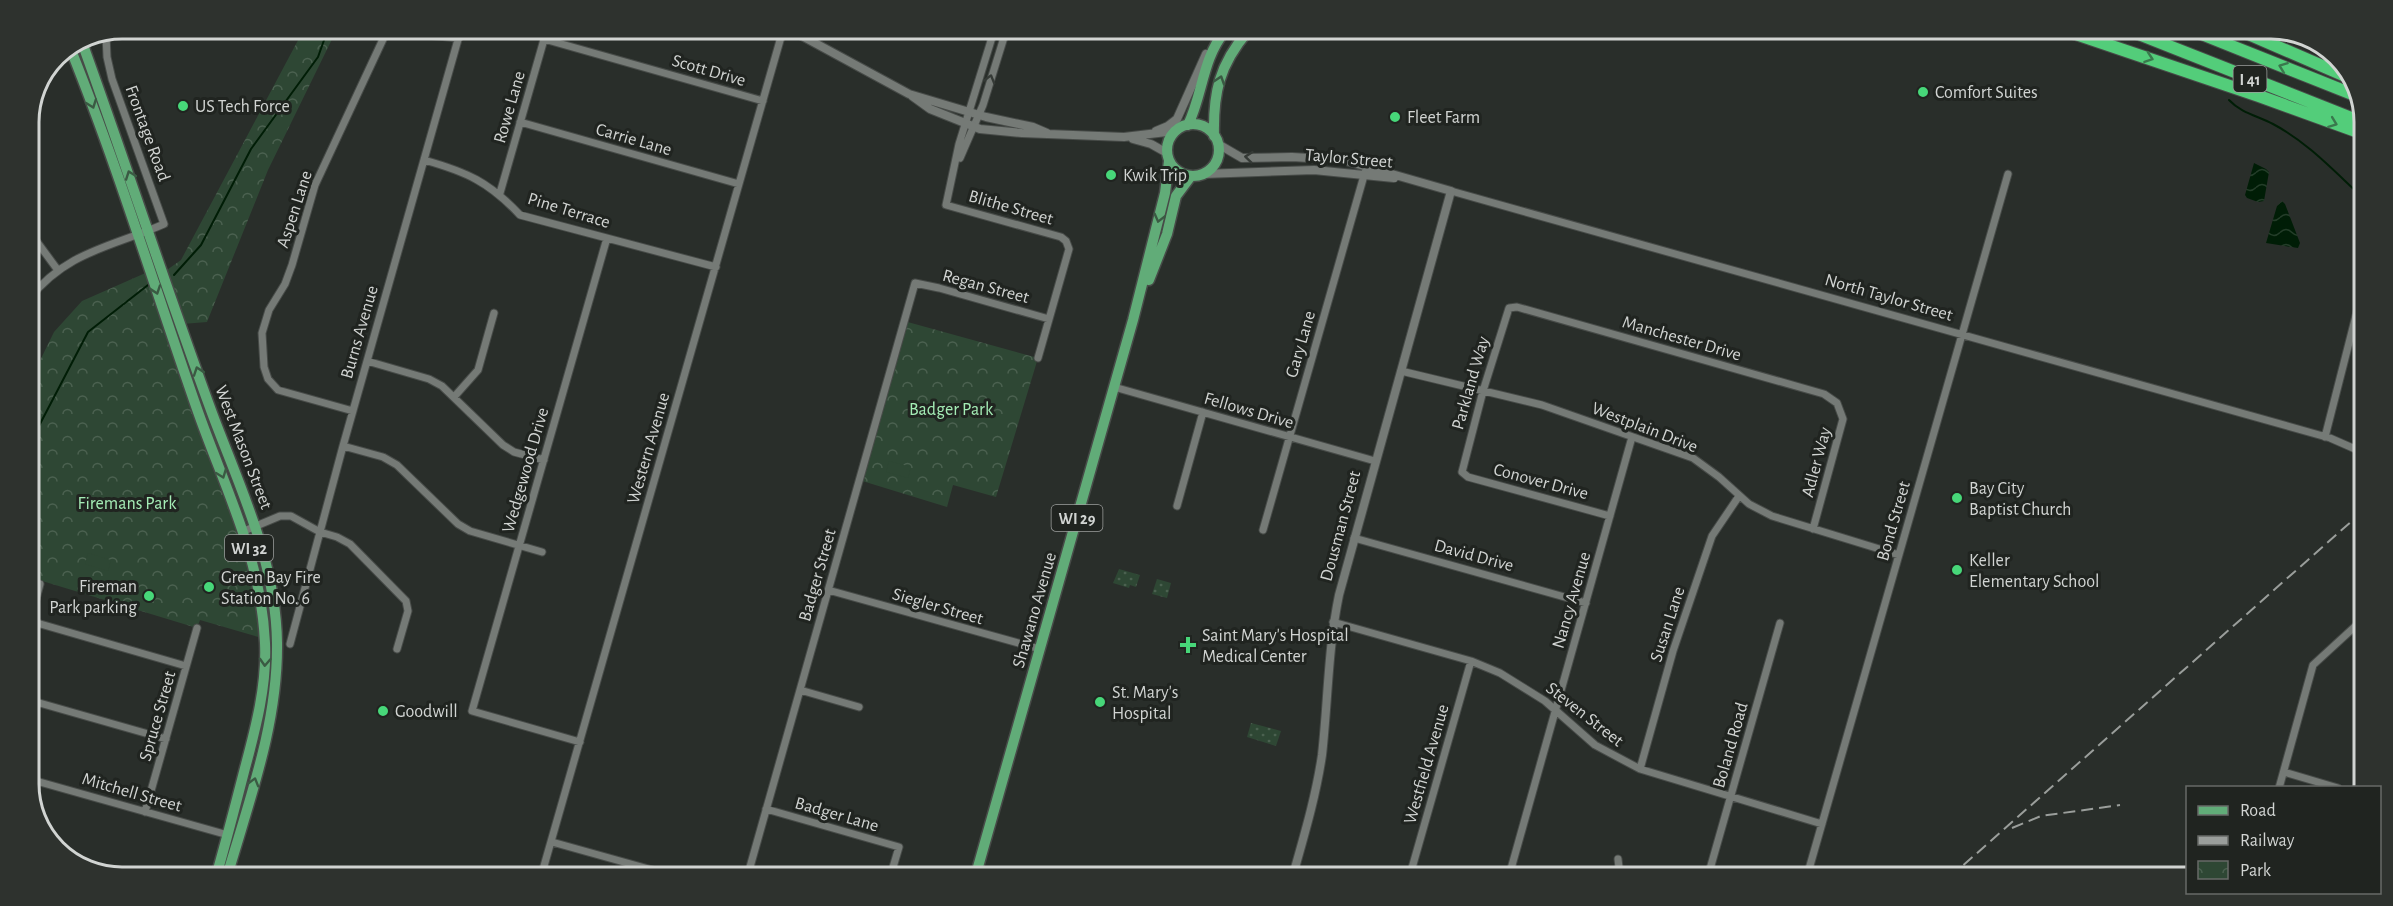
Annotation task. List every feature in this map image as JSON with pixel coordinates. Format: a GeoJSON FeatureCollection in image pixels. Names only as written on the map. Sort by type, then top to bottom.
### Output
{"type":"FeatureCollection","features":[{"type":"Feature","properties":{"kind":"highway"},"geometry":{"type":"LineString","coordinates":[[2091,39],[2354,130]]}},
{"type":"Feature","properties":{"kind":"highway","name":"I 41"},"geometry":{"type":"LineString","coordinates":[[2151,39],[2354,119]]}},
{"type":"Feature","properties":{"kind":"highway","name":"I 41"},"geometry":{"type":"LineString","coordinates":[[2214,39],[2349,93]]}},
{"type":"Feature","properties":{"kind":"highway"},"geometry":{"type":"LineString","coordinates":[[2261,39],[2338,73]]}},
{"type":"Feature","properties":{"kind":"main road"},"geometry":{"type":"LineString","coordinates":[[1188,125],[1208,57],[1220,39]]}},
{"type":"Feature","properties":{"kind":"main road"},"geometry":{"type":"LineString","coordinates":[[1168,157],[1178,171],[1191,176],[1203,174],[1216,162],[1214,101],[1219,79],[1228,58],[1242,39]]}},
{"type":"Feature","properties":{"kind":"main road","name":"West Mason Street"},"geometry":{"type":"LineString","coordinates":[[84,48],[212,413],[256,525],[267,565],[277,642],[273,711],[230,867]]}},
{"type":"Feature","properties":{"kind":"main road","name":"West Mason Street"},"geometry":{"type":"LineString","coordinates":[[73,55],[138,234],[198,412],[244,531],[255,568],[265,645],[260,712],[219,867]]}},
{"type":"Feature","properties":{"kind":"main road"},"geometry":{"type":"LineString","coordinates":[[1175,131],[1188,125],[1203,127],[1216,140]]}},
{"type":"Feature","properties":{"kind":"main road","name":"WI 29"},"geometry":{"type":"LineString","coordinates":[[1168,157],[1170,138],[1175,131]]}},
{"type":"Feature","properties":{"kind":"main road","name":"Shawano Avenue"},"geometry":{"type":"LineString","coordinates":[[978,867],[1133,320],[1165,194],[1168,157]]}},
{"type":"Feature","properties":{"kind":"main road","name":"Shawano Avenue"},"geometry":{"type":"LineString","coordinates":[[1133,320],[1167,234],[1176,196],[1191,176]]}},
{"type":"Feature","properties":{"kind":"street","name":"Aspen Lane"},"geometry":{"type":"LineString","coordinates":[[353,411],[278,390],[268,379],[262,357],[265,321],[292,265],[315,185],[383,39]]}},
{"type":"Feature","properties":{"kind":"street","name":"Burns Avenue"},"geometry":{"type":"LineString","coordinates":[[291,644],[343,446],[459,39]]}},
{"type":"Feature","properties":{"kind":"street","name":"Scott Drive"},"geometry":{"type":"LineString","coordinates":[[544,39],[763,101]]}},
{"type":"Feature","properties":{"kind":"street","name":"Rowe Lane"},"geometry":{"type":"LineString","coordinates":[[500,193],[544,39]]}},
{"type":"Feature","properties":{"kind":"street","name":"Western Avenue"},"geometry":{"type":"LineString","coordinates":[[544,867],[780,39]]}},
{"type":"Feature","properties":{"kind":"street"},"geometry":{"type":"LineString","coordinates":[[808,39],[909,94],[1033,127],[1047,133]]}},
{"type":"Feature","properties":{"kind":"street"},"geometry":{"type":"LineString","coordinates":[[969,126],[969,111],[991,39]]}},
{"type":"Feature","properties":{"kind":"street"},"geometry":{"type":"LineString","coordinates":[[969,126],[979,114],[1003,39]]}},
{"type":"Feature","properties":{"kind":"street"},"geometry":{"type":"LineString","coordinates":[[1142,136],[1168,126],[1177,119],[1209,47],[1217,39]]}},
{"type":"Feature","properties":{"kind":"street","name":"Frontage Road"},"geometry":{"type":"LineString","coordinates":[[106,41],[112,79],[164,224],[149,231]]}},
{"type":"Feature","properties":{"kind":"street"},"geometry":{"type":"LineString","coordinates":[[909,94],[921,105],[969,126],[1022,133],[1124,137],[1175,131]]}},
{"type":"Feature","properties":{"kind":"street","name":"Carrie Lane"},"geometry":{"type":"LineString","coordinates":[[520,122],[739,184]]}},
{"type":"Feature","properties":{"kind":"street","name":"Blithe Street"},"geometry":{"type":"LineString","coordinates":[[969,126],[946,205],[1060,237],[1066,241],[1069,249],[1049,319]]}},
{"type":"Feature","properties":{"kind":"street"},"geometry":{"type":"LineString","coordinates":[[1124,137],[1151,144],[1168,157]]}},
{"type":"Feature","properties":{"kind":"street","name":"Taylor Street"},"geometry":{"type":"LineString","coordinates":[[1216,140],[1242,158],[1328,158],[1367,166],[1406,179]]}},
{"type":"Feature","properties":{"kind":"street","name":"Pine Terrace"},"geometry":{"type":"LineString","coordinates":[[424,160],[460,170],[500,193],[520,215],[716,267]]}},
{"type":"Feature","properties":{"kind":"street","name":"Gary Lane"},"geometry":{"type":"LineString","coordinates":[[1263,530],[1367,166]]}},
{"type":"Feature","properties":{"kind":"street","name":"Taylor Street"},"geometry":{"type":"LineString","coordinates":[[1203,174],[1314,170],[1406,179]]}},
{"type":"Feature","properties":{"kind":"street","name":"Bond Street"},"geometry":{"type":"LineString","coordinates":[[1810,867],[2008,174]]}},
{"type":"Feature","properties":{"kind":"street","name":"North Taylor Street"},"geometry":{"type":"LineString","coordinates":[[1406,179],[2325,437],[2354,448]]}},
{"type":"Feature","properties":{"kind":"street","name":"Dousman Street"},"geometry":{"type":"LineString","coordinates":[[1295,867],[1316,788],[1322,754],[1333,622],[1354,538],[1451,191]]}},
{"type":"Feature","properties":{"kind":"street"},"geometry":{"type":"LineString","coordinates":[[39,288],[57,269],[77,258],[149,231]]}},
{"type":"Feature","properties":{"kind":"street","name":"Wedgewood Drive"},"geometry":{"type":"LineString","coordinates":[[580,742],[472,711],[607,238]]}},
{"type":"Feature","properties":{"kind":"street"},"geometry":{"type":"LineString","coordinates":[[39,245],[57,269]]}},
{"type":"Feature","properties":{"kind":"street","name":"Regan Street"},"geometry":{"type":"LineString","coordinates":[[915,283],[1049,319]]}},
{"type":"Feature","properties":{"kind":"street","name":"Badger Street"},"geometry":{"type":"LineString","coordinates":[[750,867],[915,283]]}},
{"type":"Feature","properties":{"kind":"street","name":"Parkland Way"},"geometry":{"type":"LineString","coordinates":[[1464,475],[1462,467],[1505,318],[1509,308],[1517,307]]}},
{"type":"Feature","properties":{"kind":"street","name":"Manchester Drive"},"geometry":{"type":"LineString","coordinates":[[1517,307],[1824,393],[1837,403]]}},
{"type":"Feature","properties":{"kind":"street"},"geometry":{"type":"LineString","coordinates":[[454,397],[478,370],[494,314]]}},
{"type":"Feature","properties":{"kind":"street"},"geometry":{"type":"LineString","coordinates":[[1038,358],[1049,319]]}},
{"type":"Feature","properties":{"kind":"street"},"geometry":{"type":"LineString","coordinates":[[2325,437],[2354,323]]}},
{"type":"Feature","properties":{"kind":"street"},"geometry":{"type":"LineString","coordinates":[[367,361],[429,379],[442,386],[503,445],[514,452],[544,460]]}},
{"type":"Feature","properties":{"kind":"street","name":"Westplain Drive"},"geometry":{"type":"LineString","coordinates":[[1401,371],[1542,405],[1693,458],[1719,477],[1739,496],[1772,516],[1899,555]]}},
{"type":"Feature","properties":{"kind":"street","name":"Fellows Drive"},"geometry":{"type":"LineString","coordinates":[[1114,387],[1376,461]]}},
{"type":"Feature","properties":{"kind":"street","name":"Adler Way"},"geometry":{"type":"LineString","coordinates":[[1813,529],[1843,419],[1837,403]]}},
{"type":"Feature","properties":{"kind":"street"},"geometry":{"type":"LineString","coordinates":[[1177,506],[1203,412]]}},
{"type":"Feature","properties":{"kind":"street","name":"Nancy Avenue"},"geometry":{"type":"LineString","coordinates":[[1512,867],[1632,436]]}},
{"type":"Feature","properties":{"kind":"street"},"geometry":{"type":"LineString","coordinates":[[343,446],[383,457],[397,465],[458,524],[470,531],[542,552]]}},
{"type":"Feature","properties":{"kind":"street","name":"Conover Drive"},"geometry":{"type":"LineString","coordinates":[[1464,475],[1610,516]]}},
{"type":"Feature","properties":{"kind":"street","name":"Susan Lane"},"geometry":{"type":"LineString","coordinates":[[1640,769],[1673,651],[1712,536],[1739,496]]}},
{"type":"Feature","properties":{"kind":"street"},"geometry":{"type":"LineString","coordinates":[[244,531],[280,516],[291,516],[320,532],[350,544],[404,597],[408,610],[397,649]]}},
{"type":"Feature","properties":{"kind":"street","name":"David Drive"},"geometry":{"type":"LineString","coordinates":[[1354,538],[1586,603]]}},
{"type":"Feature","properties":{"kind":"street","name":"Siegler Street"},"geometry":{"type":"LineString","coordinates":[[828,590],[1040,649]]}},
{"type":"Feature","properties":{"kind":"street","name":"Steven Street"},"geometry":{"type":"LineString","coordinates":[[1333,622],[1471,661],[1517,682],[1556,711],[1595,745],[1640,769],[1822,824]]}},
{"type":"Feature","properties":{"kind":"street","name":"Boland Road"},"geometry":{"type":"LineString","coordinates":[[1711,867],[1780,623]]}},
{"type":"Feature","properties":{"kind":"street"},"geometry":{"type":"LineString","coordinates":[[39,626],[186,666]]}},
{"type":"Feature","properties":{"kind":"street"},"geometry":{"type":"LineString","coordinates":[[2280,786],[2313,665],[2354,627]]}},
{"type":"Feature","properties":{"kind":"street","name":"Spruce Street"},"geometry":{"type":"LineString","coordinates":[[145,812],[197,628]]}},
{"type":"Feature","properties":{"kind":"street","name":"Westfield Avenue"},"geometry":{"type":"LineString","coordinates":[[1413,867],[1471,661]]}},
{"type":"Feature","properties":{"kind":"street"},"geometry":{"type":"LineString","coordinates":[[800,690],[859,707]]}},
{"type":"Feature","properties":{"kind":"street"},"geometry":{"type":"LineString","coordinates":[[39,703],[166,739]]}},
{"type":"Feature","properties":{"kind":"street"},"geometry":{"type":"LineString","coordinates":[[2284,772],[2331,786]]}},
{"type":"Feature","properties":{"kind":"street","name":"Mitchell Street"},"geometry":{"type":"LineString","coordinates":[[39,782],[228,835]]}},
{"type":"Feature","properties":{"kind":"street","name":"Badger Lane"},"geometry":{"type":"LineString","coordinates":[[766,809],[899,847],[893,867]]}},
{"type":"Feature","properties":{"kind":"street"},"geometry":{"type":"LineString","coordinates":[[552,842],[642,867]]}},
{"type":"Feature","properties":{"kind":"street"},"geometry":{"type":"LineString","coordinates":[[1618,859],[1619,867]]}},
{"type":"Feature","properties":{"kind":"green space"},"geometry":{"type":"Polygon","coordinates":[[[299,39],[332,39],[268,170],[207,322],[182,324],[164,272],[181,260],[299,39]]]}},
{"type":"Feature","properties":{"kind":"green space","name":"Firemans Park"},"geometry":{"type":"Polygon","coordinates":[[[150,271],[244,531],[265,639],[200,620],[197,628],[39,580],[39,363],[54,332],[82,301],[150,271]]]}},
{"type":"Feature","properties":{"kind":"green space","name":"Badger Park"},"geometry":{"type":"Polygon","coordinates":[[[904,321],[1038,358],[996,497],[953,485],[947,507],[859,480],[904,321]]]}},
{"type":"Feature","properties":{"kind":"green space"},"geometry":{"type":"Polygon","coordinates":[[[889,461],[911,467],[908,478],[886,472],[889,461]]]}},
{"type":"Feature","properties":{"kind":"green space"},"geometry":{"type":"Polygon","coordinates":[[[88,553],[111,560],[108,571],[85,564],[88,553]]]}},
{"type":"Feature","properties":{"kind":"green space"},"geometry":{"type":"Polygon","coordinates":[[[1119,569],[1140,575],[1136,587],[1130,585],[1129,588],[1113,583],[1119,569]]]}},
{"type":"Feature","properties":{"kind":"green space"},"geometry":{"type":"Polygon","coordinates":[[[1157,579],[1171,583],[1167,598],[1152,594],[1157,579]]]}},
{"type":"Feature","properties":{"kind":"green space"},"geometry":{"type":"Polygon","coordinates":[[[1251,723],[1281,731],[1276,746],[1247,737],[1251,723]]]}},
{"type":"Feature","properties":{"kind":"water"},"geometry":{"type":"Polygon","coordinates":[[[2254,163],[2269,172],[2264,201],[2258,202],[2245,195],[2254,163]]]}},
{"type":"Feature","properties":{"kind":"water"},"geometry":{"type":"Polygon","coordinates":[[[2282,201],[2300,243],[2298,248],[2266,243],[2277,206],[2282,201]]]}},
{"type":"Feature","properties":{"kind":"waterway"},"geometry":{"type":"LineString","coordinates":[[174,275],[201,245],[251,149],[318,57],[324,39]]}},
{"type":"Feature","properties":{"kind":"waterway"},"geometry":{"type":"LineString","coordinates":[[2229,100],[2244,111],[2285,131],[2308,148],[2354,189]]}},
{"type":"Feature","properties":{"kind":"waterway"},"geometry":{"type":"LineString","coordinates":[[39,426],[88,332],[148,285]]}},
{"type":"Feature","properties":{"kind":"railway"},"geometry":{"type":"LineString","coordinates":[[1961,867],[2354,519]]}},
{"type":"Feature","properties":{"kind":"railway"},"geometry":{"type":"LineString","coordinates":[[2012,828],[2041,816],[2120,805]]}},
{"type":"Feature","properties":{"kind":"place","name":"Comfort Suites"},"geometry":{"type":"Point","coordinates":[1923,92]}},
{"type":"Feature","properties":{"kind":"place","name":"US Tech Force"},"geometry":{"type":"Point","coordinates":[183,106]}},
{"type":"Feature","properties":{"kind":"place","name":"Fleet Farm"},"geometry":{"type":"Point","coordinates":[1395,117]}},
{"type":"Feature","properties":{"kind":"place","name":"Kwik Trip"},"geometry":{"type":"Point","coordinates":[1111,175]}},
{"type":"Feature","properties":{"kind":"place","name":"Bay City Baptist Church"},"geometry":{"type":"Point","coordinates":[1957,498]}},
{"type":"Feature","properties":{"kind":"place","name":"Keller Elementary School"},"geometry":{"type":"Point","coordinates":[1957,570]}},
{"type":"Feature","properties":{"kind":"place","name":"Green Bay Fire Station No. 6"},"geometry":{"type":"Point","coordinates":[209,587]}},
{"type":"Feature","properties":{"kind":"place","name":"Fireman Park parking"},"geometry":{"type":"Point","coordinates":[149,596]}},
{"type":"Feature","properties":{"kind":"place","name":"Saint Mary's Hospital Medical Center"},"geometry":{"type":"Point","coordinates":[1188,645]}},
{"type":"Feature","properties":{"kind":"place","name":"St. Mary's Hospital"},"geometry":{"type":"Point","coordinates":[1100,702]}},
{"type":"Feature","properties":{"kind":"place","name":"Goodwill"},"geometry":{"type":"Point","coordinates":[383,711]}}]}
